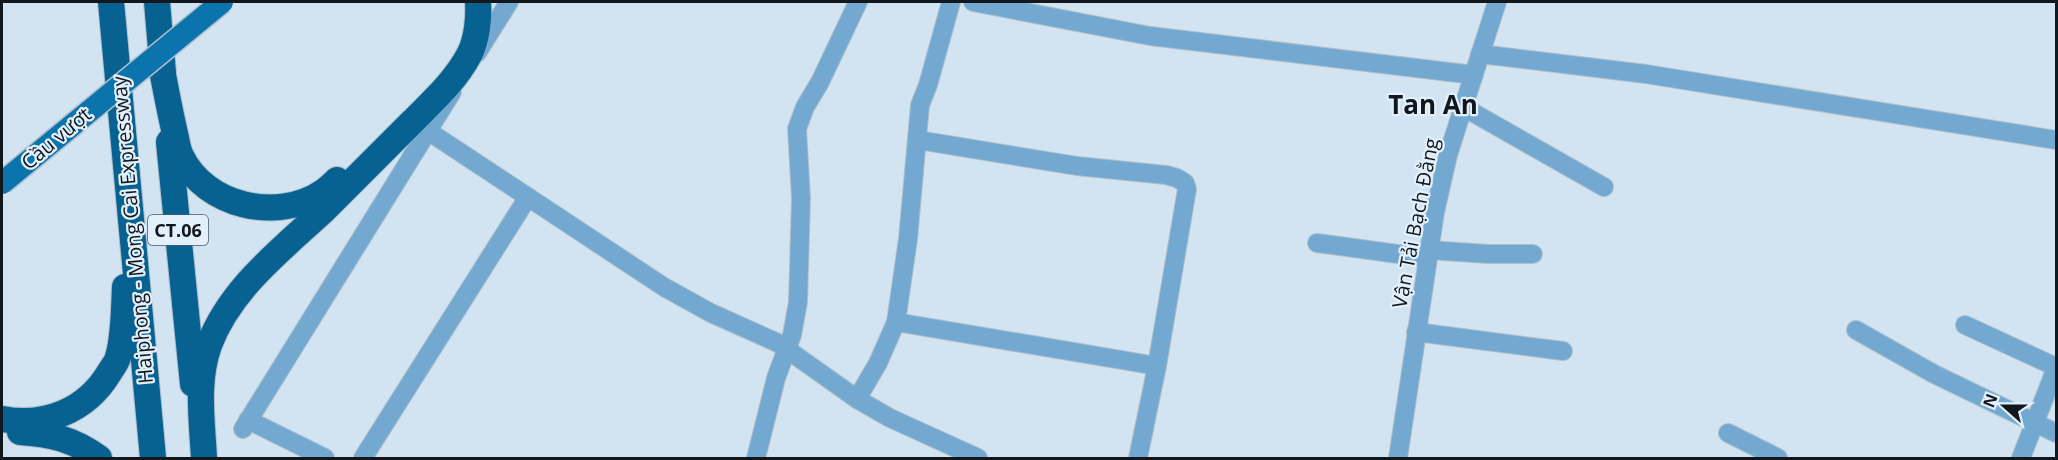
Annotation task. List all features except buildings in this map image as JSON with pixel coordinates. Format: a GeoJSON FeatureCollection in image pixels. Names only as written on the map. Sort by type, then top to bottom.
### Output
{"type":"FeatureCollection","features":[{"type":"Feature","properties":{"kind":"highway"},"geometry":{"type":"LineString","coordinates":[[99,2],[120,114]]}},
{"type":"Feature","properties":{"kind":"highway","name":"Haiphong - Mong Cai Expressway"},"geometry":{"type":"LineString","coordinates":[[111,2],[153,459]]}},
{"type":"Feature","properties":{"kind":"highway","name":"CT.06"},"geometry":{"type":"LineString","coordinates":[[157,2],[202,459]]}},
{"type":"Feature","properties":{"kind":"highway"},"geometry":{"type":"LineString","coordinates":[[163,75],[180,155],[198,179],[220,196],[241,205],[270,208],[298,204],[323,193],[440,78],[460,48],[468,15],[466,2]]}},
{"type":"Feature","properties":{"kind":"highway"},"geometry":{"type":"LineString","coordinates":[[202,459],[202,370],[209,345],[221,319],[238,294],[257,273],[352,183],[449,85],[470,53],[479,16],[478,2]]}},
{"type":"Feature","properties":{"kind":"highway"},"geometry":{"type":"LineString","coordinates":[[2,418],[33,421],[58,417],[82,404],[104,382],[118,358],[126,268],[123,146]]}},
{"type":"Feature","properties":{"kind":"highway"},"geometry":{"type":"LineString","coordinates":[[2,429],[41,433],[66,439],[99,459]]}},
{"type":"Feature","properties":{"kind":"main road","name":"Cầu vượt"},"geometry":{"type":"LineString","coordinates":[[2,183],[222,2]]}},
{"type":"Feature","properties":{"kind":"street"},"geometry":{"type":"LineString","coordinates":[[325,459],[245,424],[509,2]]}},
{"type":"Feature","properties":{"kind":"street"},"geometry":{"type":"LineString","coordinates":[[756,459],[776,378],[792,335],[798,302],[801,198],[797,129],[805,106],[820,82],[858,2]]}},
{"type":"Feature","properties":{"kind":"street"},"geometry":{"type":"LineString","coordinates":[[857,399],[878,363],[896,322],[918,140],[920,105],[928,86],[951,2]]}},
{"type":"Feature","properties":{"kind":"street"},"geometry":{"type":"LineString","coordinates":[[973,2],[1150,36],[1474,75]]}},
{"type":"Feature","properties":{"kind":"street","name":"Vận Tải Bạch Đằng"},"geometry":{"type":"LineString","coordinates":[[1398,459],[1428,254],[1448,155],[1465,108],[1497,2]]}},
{"type":"Feature","properties":{"kind":"street"},"geometry":{"type":"LineString","coordinates":[[1480,54],[1646,74],[2056,140]]}},
{"type":"Feature","properties":{"kind":"street"},"geometry":{"type":"LineString","coordinates":[[1465,108],[1604,188]]}},
{"type":"Feature","properties":{"kind":"street"},"geometry":{"type":"LineString","coordinates":[[428,131],[664,287],[711,313],[787,348],[857,399],[890,418],[978,459]]}},
{"type":"Feature","properties":{"kind":"street"},"geometry":{"type":"LineString","coordinates":[[918,140],[1077,166],[1166,175],[1185,183],[1187,189],[1157,366],[1138,459]]}},
{"type":"Feature","properties":{"kind":"street"},"geometry":{"type":"LineString","coordinates":[[363,459],[528,197]]}},
{"type":"Feature","properties":{"kind":"street"},"geometry":{"type":"LineString","coordinates":[[1317,243],[1428,254],[1533,254]]}},
{"type":"Feature","properties":{"kind":"street"},"geometry":{"type":"LineString","coordinates":[[896,322],[1157,366]]}},
{"type":"Feature","properties":{"kind":"street"},"geometry":{"type":"LineString","coordinates":[[1965,325],[2056,368],[2021,459]]}},
{"type":"Feature","properties":{"kind":"street"},"geometry":{"type":"LineString","coordinates":[[1856,330],[1934,374],[2056,434]]}},
{"type":"Feature","properties":{"kind":"street"},"geometry":{"type":"LineString","coordinates":[[1416,332],[1563,351]]}},
{"type":"Feature","properties":{"kind":"street"},"geometry":{"type":"LineString","coordinates":[[1728,433],[1778,459]]}},
{"type":"Feature","properties":{"kind":"district","name":"Tan An"},"geometry":{"type":"Point","coordinates":[1433,104]}}]}
